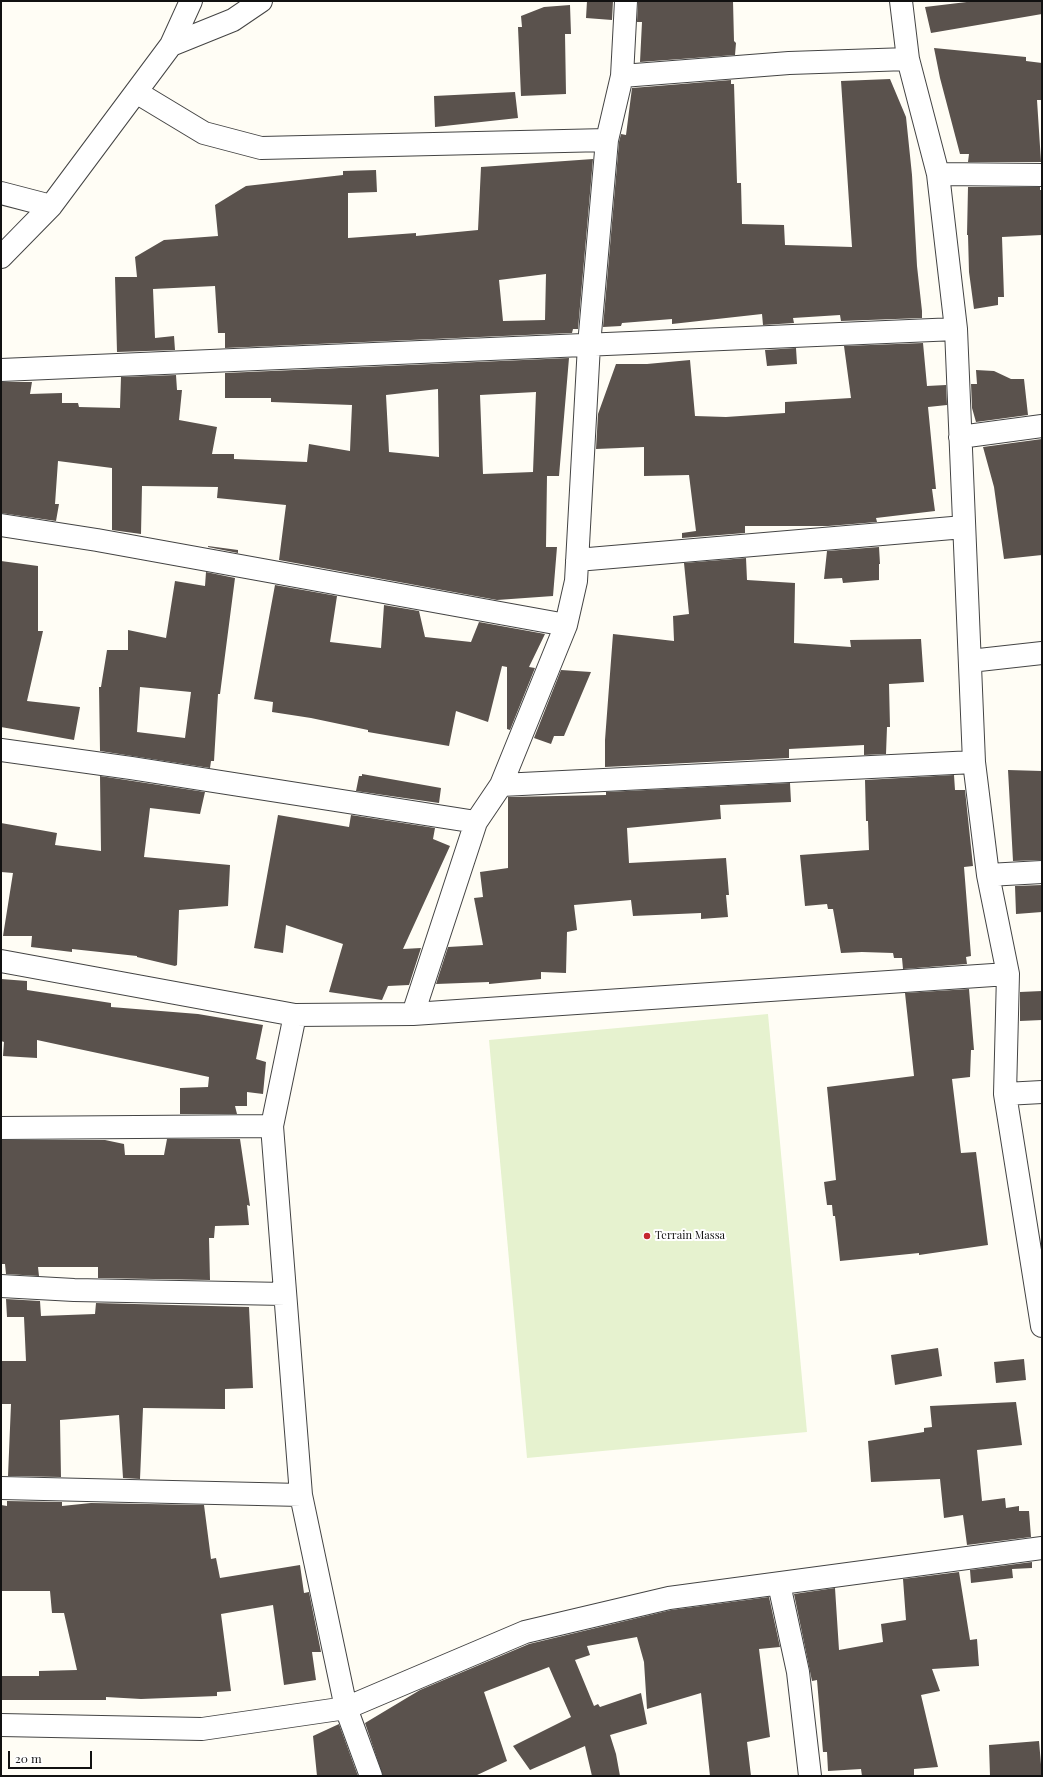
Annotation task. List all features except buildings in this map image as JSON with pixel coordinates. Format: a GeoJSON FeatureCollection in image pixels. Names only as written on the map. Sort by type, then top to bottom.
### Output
{"type":"FeatureCollection","features":[{"type":"Feature","properties":{"kind":"street"},"geometry":{"type":"LineString","coordinates":[[1,257],[51,206],[171,45],[192,1]]}},
{"type":"Feature","properties":{"kind":"street"},"geometry":{"type":"LineString","coordinates":[[171,45],[233,20],[260,1]]}},
{"type":"Feature","properties":{"kind":"street"},"geometry":{"type":"LineString","coordinates":[[413,1014],[476,822],[501,785],[566,625],[576,581],[589,345],[606,140],[622,76],[626,1]]}},
{"type":"Feature","properties":{"kind":"street"},"geometry":{"type":"LineString","coordinates":[[901,1],[908,59],[938,174],[956,329],[974,762],[988,875],[1008,974],[1005,1094],[1042,1326]]}},
{"type":"Feature","properties":{"kind":"street"},"geometry":{"type":"LineString","coordinates":[[622,76],[789,63],[908,59]]}},
{"type":"Feature","properties":{"kind":"street"},"geometry":{"type":"LineString","coordinates":[[136,92],[204,133],[262,148],[606,140]]}},
{"type":"Feature","properties":{"kind":"street"},"geometry":{"type":"LineString","coordinates":[[938,174],[1042,175]]}},
{"type":"Feature","properties":{"kind":"street"},"geometry":{"type":"LineString","coordinates":[[1,193],[51,206]]}},
{"type":"Feature","properties":{"kind":"street"},"geometry":{"type":"LineString","coordinates":[[1,370],[956,329]]}},
{"type":"Feature","properties":{"kind":"street"},"geometry":{"type":"LineString","coordinates":[[960,437],[1042,426]]}},
{"type":"Feature","properties":{"kind":"street"},"geometry":{"type":"LineString","coordinates":[[1,525],[97,540],[566,625]]}},
{"type":"Feature","properties":{"kind":"street"},"geometry":{"type":"LineString","coordinates":[[577,560],[964,527]]}},
{"type":"Feature","properties":{"kind":"street"},"geometry":{"type":"LineString","coordinates":[[970,661],[1042,653]]}},
{"type":"Feature","properties":{"kind":"street"},"geometry":{"type":"LineString","coordinates":[[1,750],[131,768],[476,822]]}},
{"type":"Feature","properties":{"kind":"street"},"geometry":{"type":"LineString","coordinates":[[501,785],[974,762]]}},
{"type":"Feature","properties":{"kind":"street"},"geometry":{"type":"LineString","coordinates":[[988,875],[1042,872]]}},
{"type":"Feature","properties":{"kind":"street"},"geometry":{"type":"LineString","coordinates":[[1,961],[295,1015],[413,1014],[1008,974]]}},
{"type":"Feature","properties":{"kind":"street"},"geometry":{"type":"LineString","coordinates":[[295,1015],[272,1126],[301,1495],[346,1708],[371,1776]]}},
{"type":"Feature","properties":{"kind":"street"},"geometry":{"type":"LineString","coordinates":[[1005,1094],[1042,1092]]}},
{"type":"Feature","properties":{"kind":"street"},"geometry":{"type":"LineString","coordinates":[[1,1128],[272,1126]]}},
{"type":"Feature","properties":{"kind":"street"},"geometry":{"type":"LineString","coordinates":[[1,1286],[74,1290],[285,1294]]}},
{"type":"Feature","properties":{"kind":"street"},"geometry":{"type":"LineString","coordinates":[[1,1488],[301,1495]]}},
{"type":"Feature","properties":{"kind":"street"},"geometry":{"type":"LineString","coordinates":[[1,1725],[202,1729],[346,1708],[525,1632],[669,1598],[1042,1548]]}},
{"type":"Feature","properties":{"kind":"street"},"geometry":{"type":"LineString","coordinates":[[779,1584],[798,1672],[810,1776]]}},
{"type":"Feature","properties":{"kind":"green space","name":"Terrain Massa"},"geometry":{"type":"Polygon","coordinates":[[[768,1014],[807,1432],[527,1458],[489,1040],[768,1014]]]}},
{"type":"Feature","properties":{"kind":"place","name":"Terrain Massa"},"geometry":{"type":"Point","coordinates":[647,1236]}}]}
